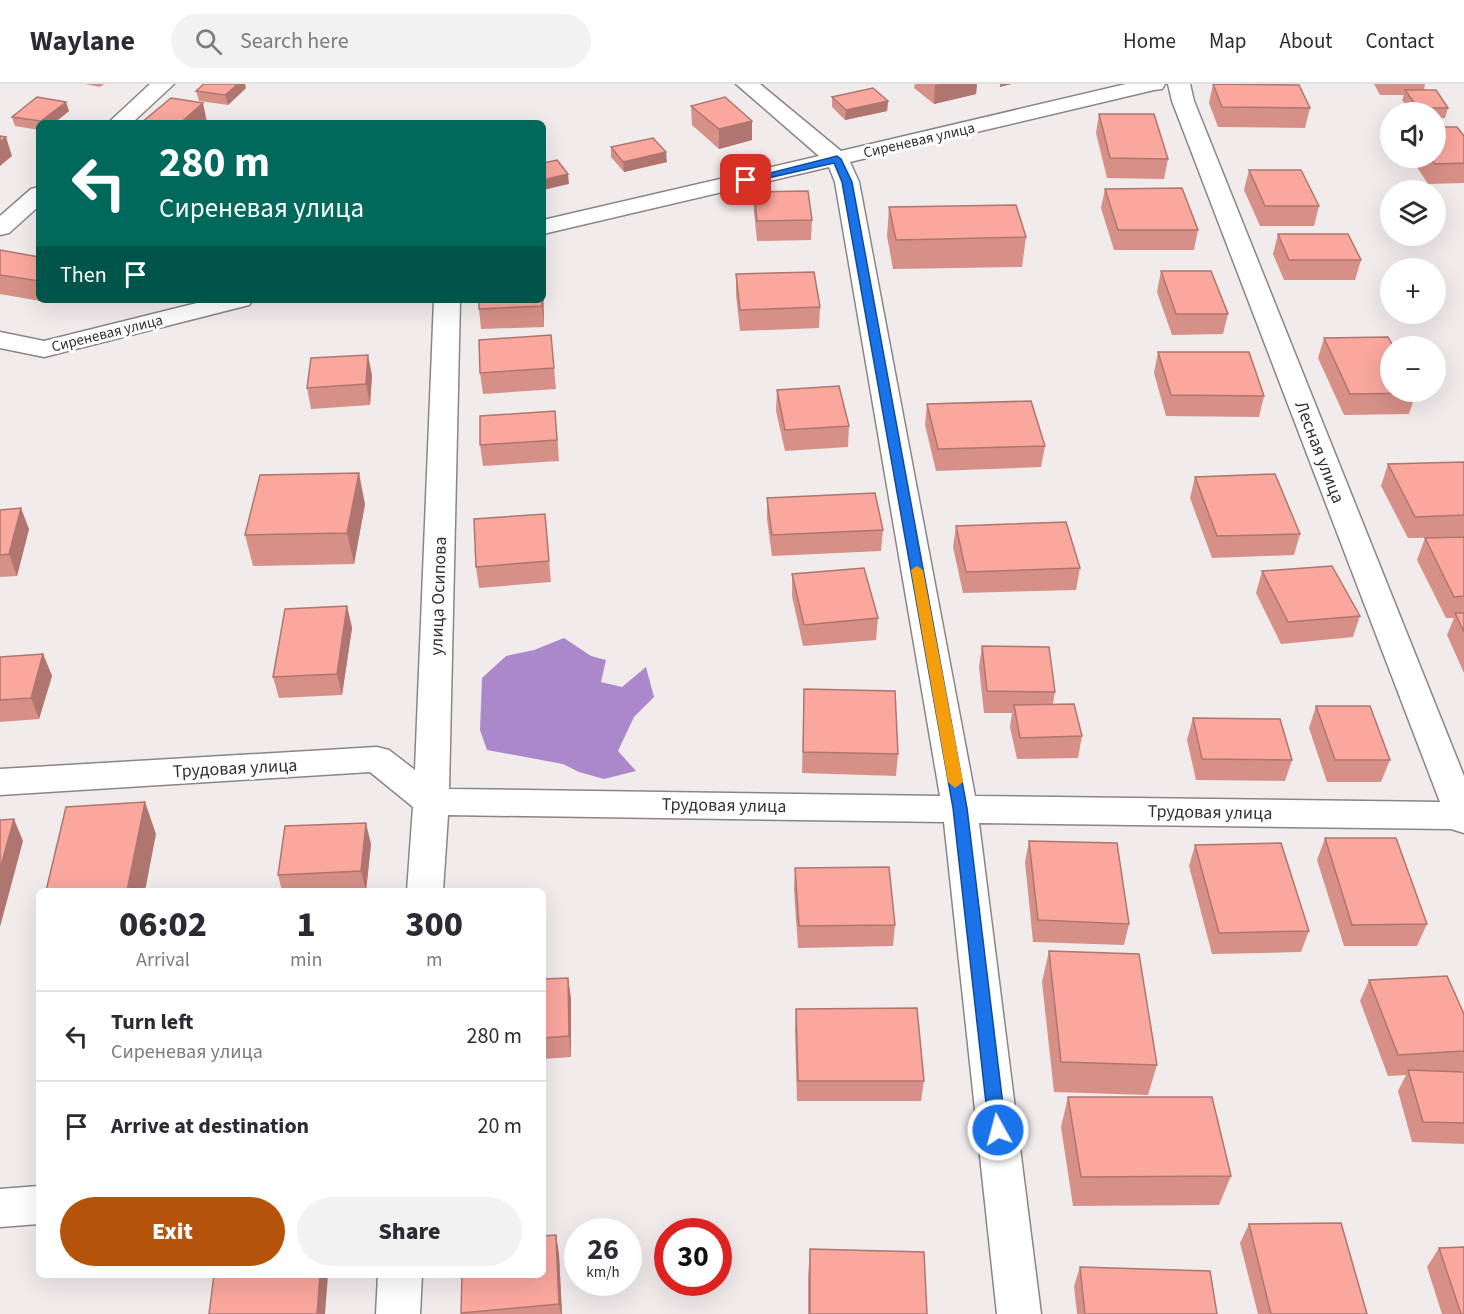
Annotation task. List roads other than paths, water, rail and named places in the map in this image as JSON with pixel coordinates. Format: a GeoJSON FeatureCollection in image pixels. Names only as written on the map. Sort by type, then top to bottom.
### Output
{"type":"FeatureCollection","features":[{"type":"Feature","properties":{"kind":"street"},"geometry":{"type":"LineString","coordinates":[[122,120],[163,84]]}},
{"type":"Feature","properties":{"kind":"street"},"geometry":{"type":"LineString","coordinates":[[747,84],[837,159],[847,182],[960,808],[1019,1314]]}},
{"type":"Feature","properties":{"kind":"street","name":"Сиреневая улица"},"geometry":{"type":"LineString","coordinates":[[546,226],[1154,84]]}},
{"type":"Feature","properties":{"kind":"street","name":"Лесная улица"},"geometry":{"type":"LineString","coordinates":[[1179,84],[1183,101],[1464,817]]}},
{"type":"Feature","properties":{"kind":"street"},"geometry":{"type":"LineString","coordinates":[[0,228],[36,197]]}},
{"type":"Feature","properties":{"kind":"street","name":"Сиреневая улица"},"geometry":{"type":"LineString","coordinates":[[0,340],[44,349],[228,303]]}},
{"type":"Feature","properties":{"kind":"street","name":"улица Осипова"},"geometry":{"type":"LineString","coordinates":[[425,888],[431,802],[447,303]]}},
{"type":"Feature","properties":{"kind":"street","name":"Трудовая улица"},"geometry":{"type":"LineString","coordinates":[[0,782],[377,759],[431,802],[1464,817]]}},
{"type":"Feature","properties":{"kind":"street"},"geometry":{"type":"LineString","coordinates":[[0,1208],[36,1205]]}},
{"type":"Feature","properties":{"kind":"street"},"geometry":{"type":"LineString","coordinates":[[398,1314],[400,1278]]}}]}
